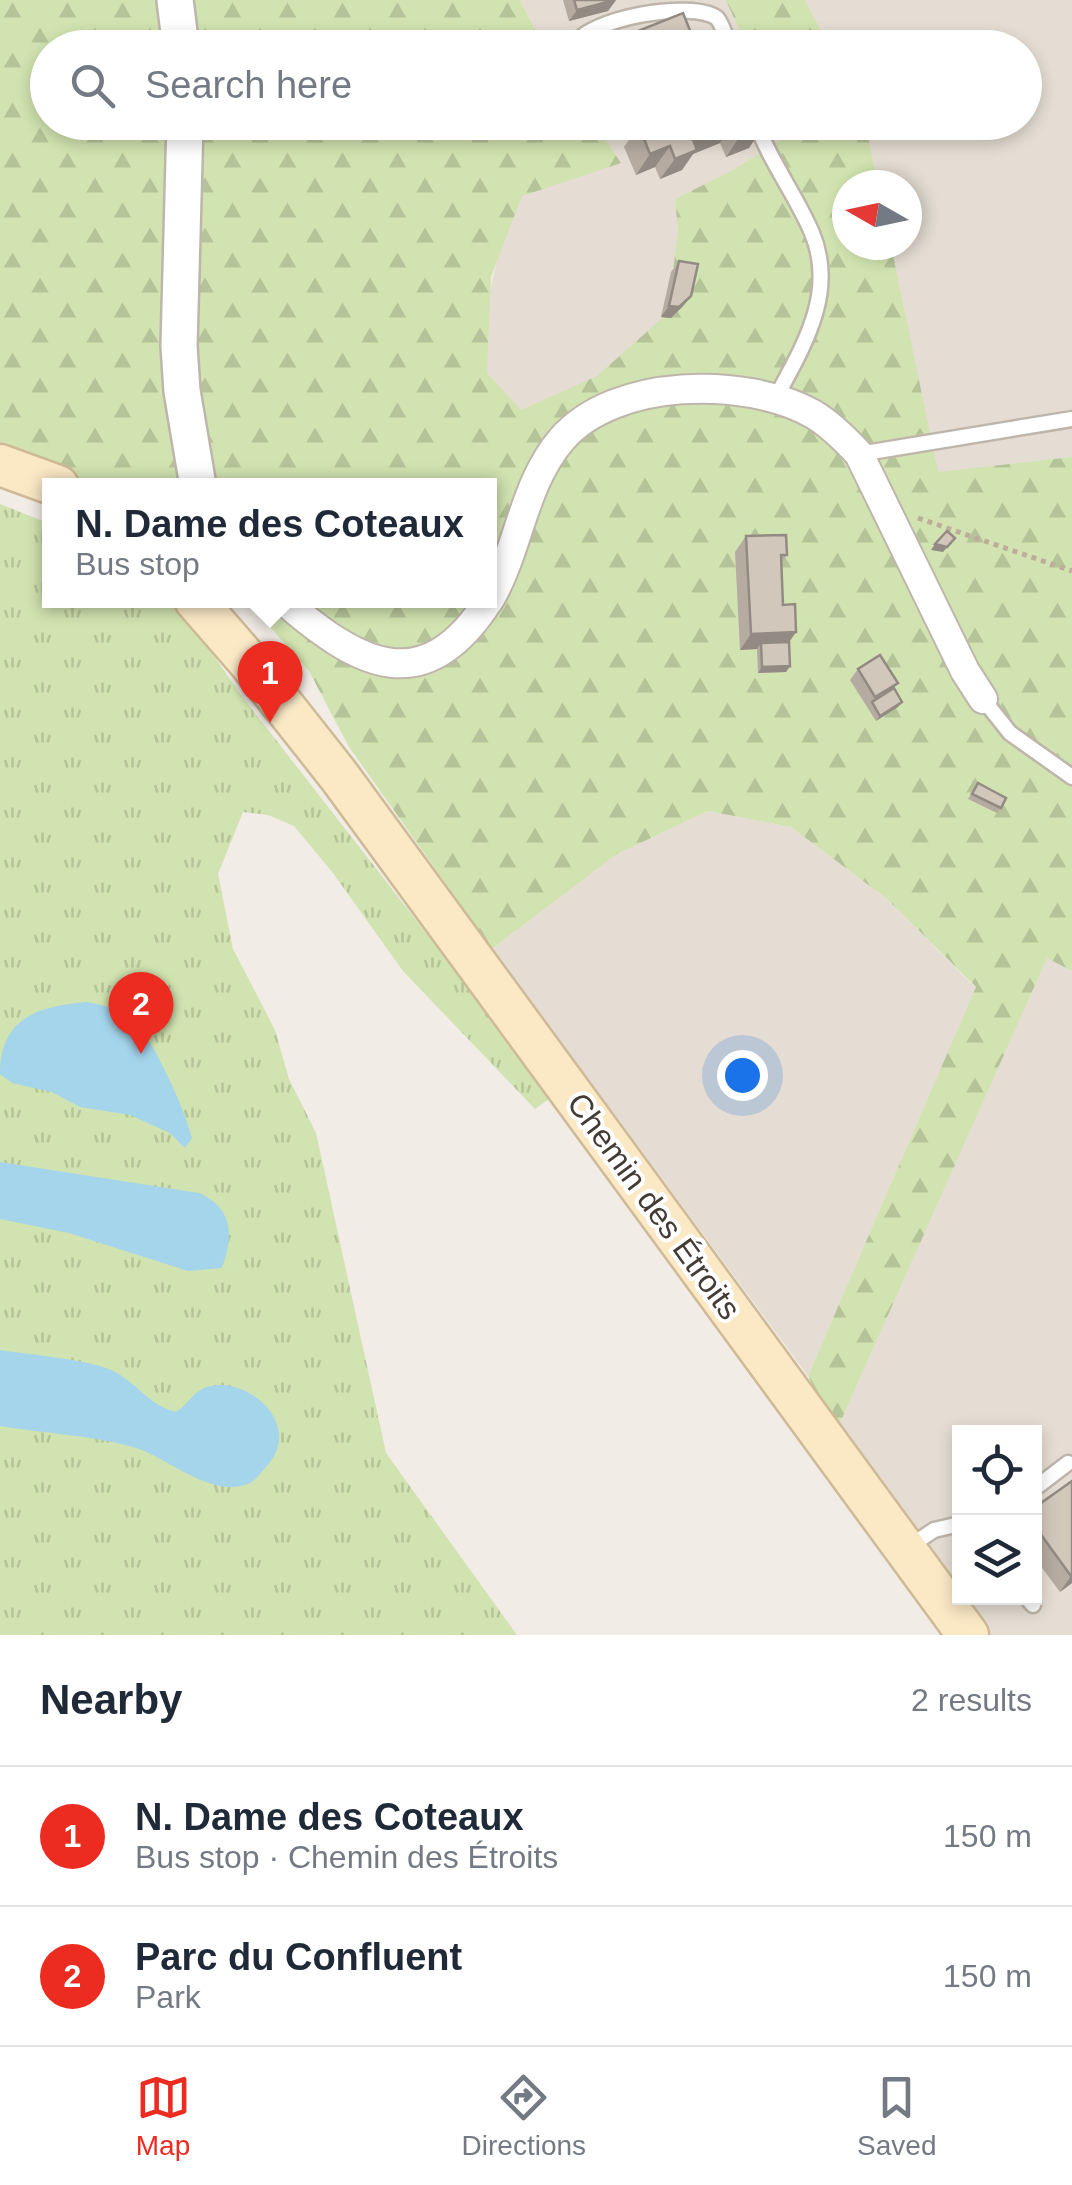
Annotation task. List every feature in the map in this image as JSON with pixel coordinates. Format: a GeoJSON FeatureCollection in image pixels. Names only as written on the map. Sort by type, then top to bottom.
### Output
{"type":"FeatureCollection","features":[{"type":"Feature","properties":{"kind":"main road"},"geometry":{"type":"LineString","coordinates":[[0,465],[42,480]]}},
{"type":"Feature","properties":{"kind":"main road"},"geometry":{"type":"LineString","coordinates":[[0,488],[42,504]]}},
{"type":"Feature","properties":{"kind":"main road","name":"Chemin des Étroits"},"geometry":{"type":"LineString","coordinates":[[202,608],[339,776],[968,1635]]}},
{"type":"Feature","properties":{"kind":"main road","name":"Chemin des Étroits"},"geometry":{"type":"LineString","coordinates":[[233,608],[295,697],[339,776]]}},
{"type":"Feature","properties":{"kind":"street"},"geometry":{"type":"LineString","coordinates":[[175,0],[179,30]]}},
{"type":"Feature","properties":{"kind":"street"},"geometry":{"type":"LineString","coordinates":[[184,140],[180,346],[196,478]]}},
{"type":"Feature","properties":{"kind":"street"},"geometry":{"type":"LineString","coordinates":[[497,583],[546,463],[561,440],[586,417],[606,404],[645,392],[688,390],[775,399],[812,414],[859,454],[965,672],[983,700]]}},
{"type":"Feature","properties":{"kind":"street"},"geometry":{"type":"LineString","coordinates":[[179,478],[190,448]]}},
{"type":"Feature","properties":{"kind":"street"},"geometry":{"type":"LineString","coordinates":[[293,608],[341,648],[368,660],[393,663],[419,661],[454,646],[485,608]]}},
{"type":"Feature","properties":{"kind":"lane"},"geometry":{"type":"LineString","coordinates":[[588,30],[648,8],[680,3],[704,9],[718,18],[723,30]]}},
{"type":"Feature","properties":{"kind":"lane"},"geometry":{"type":"LineString","coordinates":[[765,140],[812,232],[821,260],[822,289],[814,322],[775,399]]}},
{"type":"Feature","properties":{"kind":"lane"},"geometry":{"type":"LineString","coordinates":[[859,454],[1072,419]]}},
{"type":"Feature","properties":{"kind":"lane"},"geometry":{"type":"LineString","coordinates":[[983,700],[1010,733],[1072,777]]}},
{"type":"Feature","properties":{"kind":"lane"},"geometry":{"type":"LineString","coordinates":[[1042,1483],[1068,1463]]}},
{"type":"Feature","properties":{"kind":"lane"},"geometry":{"type":"LineString","coordinates":[[906,1549],[934,1530],[952,1526]]}},
{"type":"Feature","properties":{"kind":"path"},"geometry":{"type":"LineString","coordinates":[[887,507],[1072,571]]}},
{"type":"Feature","properties":{"kind":"shaded area"},"geometry":{"type":"Polygon","coordinates":[[[520,0],[1072,0],[1072,457],[938,473],[478,425],[488,299],[526,140],[1042,140],[1042,30],[535,30],[520,0]]]}},
{"type":"Feature","properties":{"kind":"shaded area"},"geometry":{"type":"Polygon","coordinates":[[[708,811],[791,827],[887,899],[976,988],[808,1376],[492,949],[617,854],[708,811]]]}},
{"type":"Feature","properties":{"kind":"shaded area"},"geometry":{"type":"Polygon","coordinates":[[[1047,957],[1072,971],[1072,1635],[984,1635],[962,1605],[1042,1605],[1042,1425],[952,1425],[952,1591],[836,1432],[1047,957]]]}},
{"type":"Feature","properties":{"kind":"green space"},"geometry":{"type":"Polygon","coordinates":[[[0,0],[520,0],[535,30],[30,30],[30,140],[605,140],[621,163],[522,196],[491,277],[487,373],[521,410],[597,376],[668,313],[678,230],[675,199],[781,140],[869,140],[875,170],[832,170],[832,260],[894,260],[938,472],[1072,457],[1072,971],[1047,958],[836,1432],[808,1376],[976,987],[887,899],[791,827],[708,811],[617,854],[492,949],[349,747],[309,671],[253,608],[497,608],[497,478],[62,478],[0,456],[0,0]]]}},
{"type":"Feature","properties":{"kind":"green space"},"geometry":{"type":"Polygon","coordinates":[[[726,0],[805,0],[820,30],[739,30],[726,0]]]}},
{"type":"Feature","properties":{"kind":"green space"},"geometry":{"type":"Polygon","coordinates":[[[0,504],[42,521],[42,608],[176,608],[187,617],[241,695],[553,1096],[535,1109],[403,971],[294,826],[268,815],[243,812],[218,874],[233,949],[275,1030],[289,1079],[316,1133],[386,1453],[517,1635],[0,1635],[0,504]]]}},
{"type":"Feature","properties":{"kind":"water"},"geometry":{"type":"Polygon","coordinates":[[[87,1002],[122,1012],[140,1027],[183,1111],[192,1138],[185,1148],[170,1133],[130,1115],[80,1107],[52,1092],[12,1083],[0,1074],[7,1040],[25,1018],[53,1007],[87,1002]]]}},
{"type":"Feature","properties":{"kind":"water"},"geometry":{"type":"Polygon","coordinates":[[[0,1162],[199,1193],[219,1207],[228,1224],[222,1268],[188,1271],[69,1233],[0,1219],[0,1162]]]}},
{"type":"Feature","properties":{"kind":"water"},"geometry":{"type":"Polygon","coordinates":[[[0,1350],[106,1368],[159,1405],[176,1412],[204,1388],[235,1387],[265,1405],[274,1418],[279,1433],[277,1450],[252,1482],[221,1486],[191,1476],[136,1448],[0,1426],[0,1350]]]}},
{"type":"Feature","properties":{"kind":"building"},"geometry":{"type":"Polygon","coordinates":[[[574,0],[615,0],[577,10],[574,0]]]}},
{"type":"Feature","properties":{"kind":"building"},"geometry":{"type":"Polygon","coordinates":[[[683,13],[690,30],[640,30],[683,13]]]}},
{"type":"Feature","properties":{"kind":"building"},"geometry":{"type":"Polygon","coordinates":[[[644,140],[693,140],[697,150],[675,159],[670,146],[650,154],[644,140]]]}},
{"type":"Feature","properties":{"kind":"building"},"geometry":{"type":"Polygon","coordinates":[[[679,261],[698,264],[691,296],[679,307],[669,306],[679,261]]]}},
{"type":"Feature","properties":{"kind":"building"},"geometry":{"type":"Polygon","coordinates":[[[947,531],[955,538],[947,547],[935,544],[947,531]]]}},
{"type":"Feature","properties":{"kind":"building"},"geometry":{"type":"Polygon","coordinates":[[[786,535],[787,555],[781,555],[783,605],[795,604],[796,632],[751,634],[746,536],[786,535]]]}},
{"type":"Feature","properties":{"kind":"building"},"geometry":{"type":"Polygon","coordinates":[[[789,642],[790,666],[762,667],[761,643],[789,642]]]}},
{"type":"Feature","properties":{"kind":"building"},"geometry":{"type":"Polygon","coordinates":[[[880,655],[898,683],[875,697],[858,669],[880,655]]]}},
{"type":"Feature","properties":{"kind":"building"},"geometry":{"type":"Polygon","coordinates":[[[894,688],[902,702],[880,716],[872,702],[894,688]]]}},
{"type":"Feature","properties":{"kind":"building"},"geometry":{"type":"Polygon","coordinates":[[[978,783],[1006,798],[1001,808],[972,794],[978,783]]]}},
{"type":"Feature","properties":{"kind":"building"},"geometry":{"type":"Polygon","coordinates":[[[1072,1481],[1071,1576],[1042,1536],[1042,1502],[1072,1481]]]}},
{"type":"Feature","properties":{"kind":"place","name":"N. Dame des Coteaux"},"geometry":{"type":"Point","coordinates":[270,723]}},
{"type":"Feature","properties":{"kind":"place","name":"Parc du Confluent"},"geometry":{"type":"Point","coordinates":[141,1054]}}]}
